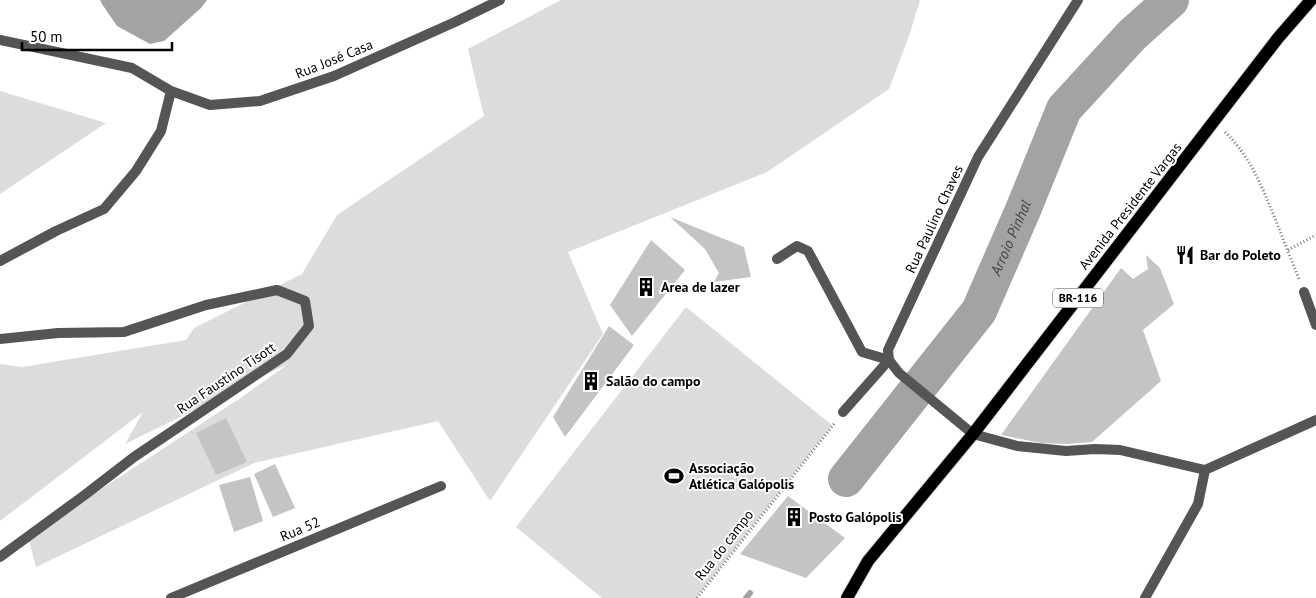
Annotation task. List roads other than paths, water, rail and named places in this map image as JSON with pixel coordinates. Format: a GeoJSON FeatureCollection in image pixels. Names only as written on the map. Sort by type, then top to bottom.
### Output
{"type":"FeatureCollection","features":[{"type":"Feature","properties":{"kind":"main road","name":"Avenida Presidente Vargas"},"geometry":{"type":"LineString","coordinates":[[847,598],[868,561],[973,434],[1214,120],[1278,38],[1311,0]]}},
{"type":"Feature","properties":{"kind":"street","name":"Rua José Casa"},"geometry":{"type":"LineString","coordinates":[[0,40],[132,68],[171,91],[210,105],[260,101],[334,76],[500,0]]}},
{"type":"Feature","properties":{"kind":"street","name":"Rua Paulino Chaves"},"geometry":{"type":"LineString","coordinates":[[889,360],[888,350],[978,157],[1078,0]]}},
{"type":"Feature","properties":{"kind":"street"},"geometry":{"type":"LineString","coordinates":[[0,261],[56,231],[104,209],[136,171],[161,131],[171,91]]}},
{"type":"Feature","properties":{"kind":"street"},"geometry":{"type":"LineString","coordinates":[[776,259],[797,246],[808,250],[862,352],[889,360],[899,373],[973,434],[1018,446],[1066,451],[1120,450],[1205,470],[1316,420]]}},
{"type":"Feature","properties":{"kind":"street","name":"Rua Faustino Tisott"},"geometry":{"type":"LineString","coordinates":[[0,339],[58,333],[124,332],[206,305],[276,290],[305,301],[309,326],[287,354],[134,457],[0,557]]}},
{"type":"Feature","properties":{"kind":"street"},"geometry":{"type":"LineString","coordinates":[[1304,292],[1316,325]]}},
{"type":"Feature","properties":{"kind":"street"},"geometry":{"type":"LineString","coordinates":[[843,412],[889,360]]}},
{"type":"Feature","properties":{"kind":"street"},"geometry":{"type":"LineString","coordinates":[[1145,598],[1198,504],[1205,470]]}},
{"type":"Feature","properties":{"kind":"street","name":"Rua 52"},"geometry":{"type":"LineString","coordinates":[[171,598],[441,486]]}},
{"type":"Feature","properties":{"kind":"waterway","name":"Arroio Pinhal"},"geometry":{"type":"LineString","coordinates":[[846,479],[979,311],[1064,109],[1132,35],[1171,0]]}},
{"type":"Feature","properties":{"kind":"waterway","name":"Arroio Pinhal"},"geometry":{"type":"LineString","coordinates":[[746,598],[750,593]]}},
{"type":"Feature","properties":{"kind":"place","name":"Bar do Poleto"},"geometry":{"type":"Point","coordinates":[1185,255]}},
{"type":"Feature","properties":{"kind":"place","name":"Area de lazer"},"geometry":{"type":"Point","coordinates":[646,287]}},
{"type":"Feature","properties":{"kind":"place","name":"Salão do campo"},"geometry":{"type":"Point","coordinates":[591,381]}},
{"type":"Feature","properties":{"kind":"place","name":"Associação Atlética Galópolis"},"geometry":{"type":"Point","coordinates":[674,476]}},
{"type":"Feature","properties":{"kind":"place","name":"Posto Galópolis"},"geometry":{"type":"Point","coordinates":[794,517]}}]}
